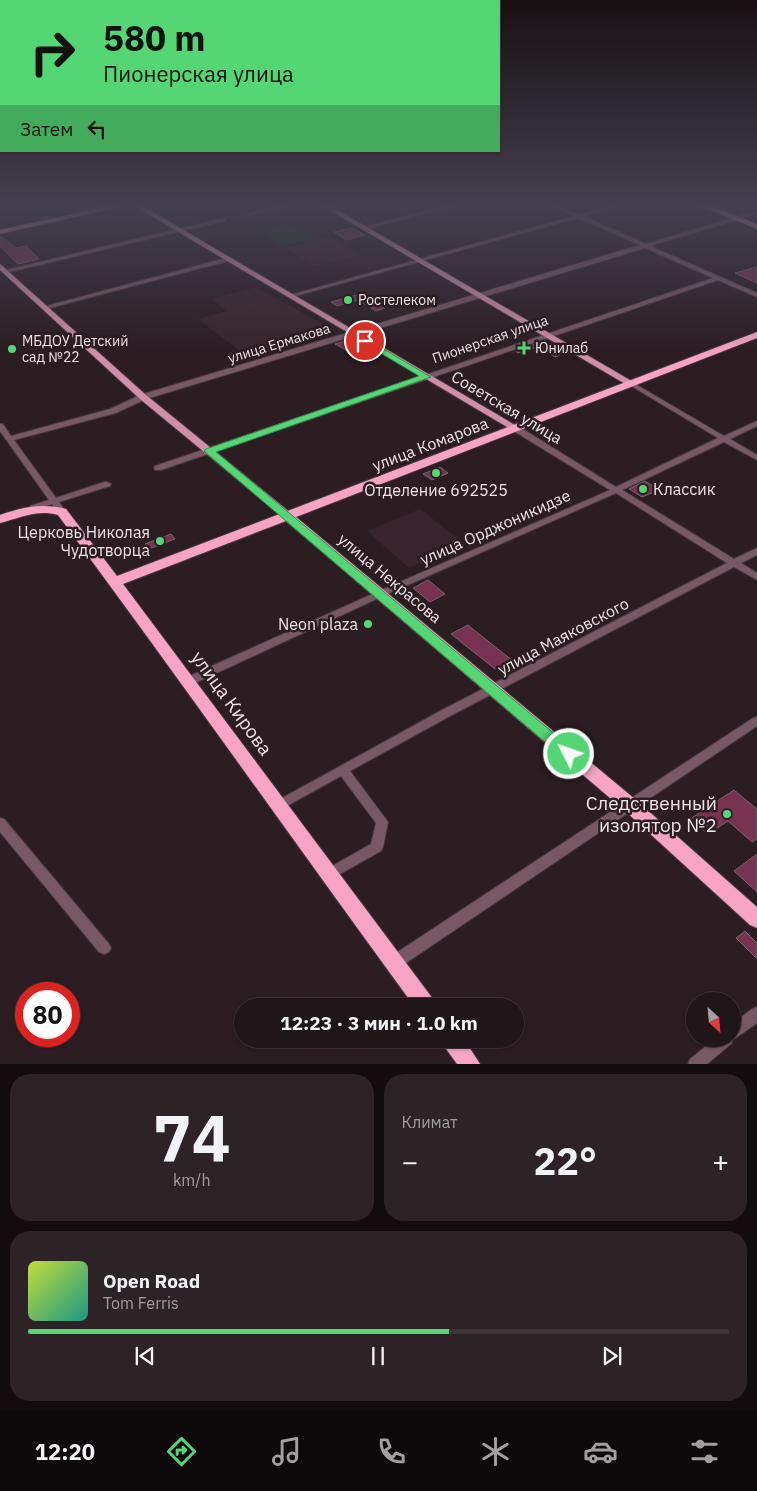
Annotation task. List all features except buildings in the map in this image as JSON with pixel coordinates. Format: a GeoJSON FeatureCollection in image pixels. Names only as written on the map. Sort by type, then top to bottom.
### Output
{"type":"FeatureCollection","features":[{"type":"Feature","properties":{"kind":"highway","name":"улица Комарова"},"geometry":{"type":"LineString","coordinates":[[115,582],[757,335]]}},
{"type":"Feature","properties":{"kind":"highway"},"geometry":{"type":"LineString","coordinates":[[0,519],[33,508],[53,508],[62,512]]}},
{"type":"Feature","properties":{"kind":"highway","name":"улица Кирова"},"geometry":{"type":"LineString","coordinates":[[62,512],[189,681],[420,998]]}},
{"type":"Feature","properties":{"kind":"highway","name":"улица Некрасова"},"geometry":{"type":"LineString","coordinates":[[288,516],[630,805],[757,919]]}},
{"type":"Feature","properties":{"kind":"highway"},"geometry":{"type":"LineString","coordinates":[[458,1048],[470,1064]]}},
{"type":"Feature","properties":{"kind":"main road","name":"Советская улица"},"geometry":{"type":"LineString","coordinates":[[217,255],[515,428]]}},
{"type":"Feature","properties":{"kind":"main road"},"geometry":{"type":"LineString","coordinates":[[409,255],[630,384]]}},
{"type":"Feature","properties":{"kind":"main road","name":"улица Некрасова"},"geometry":{"type":"LineString","coordinates":[[2,270],[46,306],[143,397],[288,516]]}},
{"type":"Feature","properties":{"kind":"street"},"geometry":{"type":"LineString","coordinates":[[2,270],[71,255]]}},
{"type":"Feature","properties":{"kind":"street"},"geometry":{"type":"LineString","coordinates":[[290,296],[437,255]]}},
{"type":"Feature","properties":{"kind":"street","name":"улица Ермакова"},"geometry":{"type":"LineString","coordinates":[[10,439],[113,411],[143,397],[612,255]]}},
{"type":"Feature","properties":{"kind":"street"},"geometry":{"type":"LineString","coordinates":[[666,255],[757,295]]}},
{"type":"Feature","properties":{"kind":"street"},"geometry":{"type":"LineString","coordinates":[[46,306],[226,260]]}},
{"type":"Feature","properties":{"kind":"street","name":"Пионерская улица"},"geometry":{"type":"LineString","coordinates":[[158,468],[718,278]]}},
{"type":"Feature","properties":{"kind":"street"},"geometry":{"type":"LineString","coordinates":[[630,384],[757,458]]}},
{"type":"Feature","properties":{"kind":"street","name":"улица Орджоникидзе"},"geometry":{"type":"LineString","coordinates":[[189,681],[616,490],[757,423]]}},
{"type":"Feature","properties":{"kind":"street","name":"улица Кирова"},"geometry":{"type":"LineString","coordinates":[[0,426],[62,512]]}},
{"type":"Feature","properties":{"kind":"street","name":"Советская улица"},"geometry":{"type":"LineString","coordinates":[[515,428],[757,577]]}},
{"type":"Feature","properties":{"kind":"street"},"geometry":{"type":"LineString","coordinates":[[33,508],[107,484]]}},
{"type":"Feature","properties":{"kind":"street","name":"улица Маяковского"},"geometry":{"type":"LineString","coordinates":[[278,805],[446,712],[757,551]]}},
{"type":"Feature","properties":{"kind":"street"},"geometry":{"type":"LineString","coordinates":[[395,962],[757,721]]}},
{"type":"Feature","properties":{"kind":"street"},"geometry":{"type":"LineString","coordinates":[[329,874],[377,847],[382,822],[343,770]]}},
{"type":"Feature","properties":{"kind":"street"},"geometry":{"type":"LineString","coordinates":[[0,823],[104,948]]}},
{"type":"Feature","properties":{"kind":"street"},"geometry":{"type":"LineString","coordinates":[[741,1026],[757,1014]]}},
{"type":"Feature","properties":{"kind":"street"},"geometry":{"type":"LineString","coordinates":[[695,1064],[715,1048]]}},
{"type":"Feature","properties":{"kind":"shaded area"},"geometry":{"type":"Polygon","coordinates":[[[296,255],[360,255],[316,266],[296,255]]]}},
{"type":"Feature","properties":{"kind":"shaded area"},"geometry":{"type":"Polygon","coordinates":[[[256,287],[335,331],[248,357],[198,319],[226,311],[212,299],[256,287]]]}},
{"type":"Feature","properties":{"kind":"shaded area"},"geometry":{"type":"Polygon","coordinates":[[[420,509],[464,543],[409,568],[367,531],[420,509]]]}},
{"type":"Feature","properties":{"kind":"place","name":"Ростелеком"},"geometry":{"type":"Point","coordinates":[348,300]}},
{"type":"Feature","properties":{"kind":"place","name":"Юнилаб"},"geometry":{"type":"Point","coordinates":[524,348]}},
{"type":"Feature","properties":{"kind":"place","name":"МБДОУ Детский сад №22"},"geometry":{"type":"Point","coordinates":[12,349]}},
{"type":"Feature","properties":{"kind":"place","name":"Отделение 692525"},"geometry":{"type":"Point","coordinates":[436,473]}},
{"type":"Feature","properties":{"kind":"place","name":"Классик"},"geometry":{"type":"Point","coordinates":[643,489]}},
{"type":"Feature","properties":{"kind":"place","name":"Церковь Николая Чудотворца"},"geometry":{"type":"Point","coordinates":[160,541]}},
{"type":"Feature","properties":{"kind":"place","name":"Neon plaza"},"geometry":{"type":"Point","coordinates":[368,624]}},
{"type":"Feature","properties":{"kind":"place","name":"Следственный изолятор №2"},"geometry":{"type":"Point","coordinates":[727,814]}},
{"type":"Feature","properties":{"kind":"route"},"geometry":{"type":"LineString","coordinates":[[365,341],[426,377],[209,451],[291,518],[569,754]]}}]}
